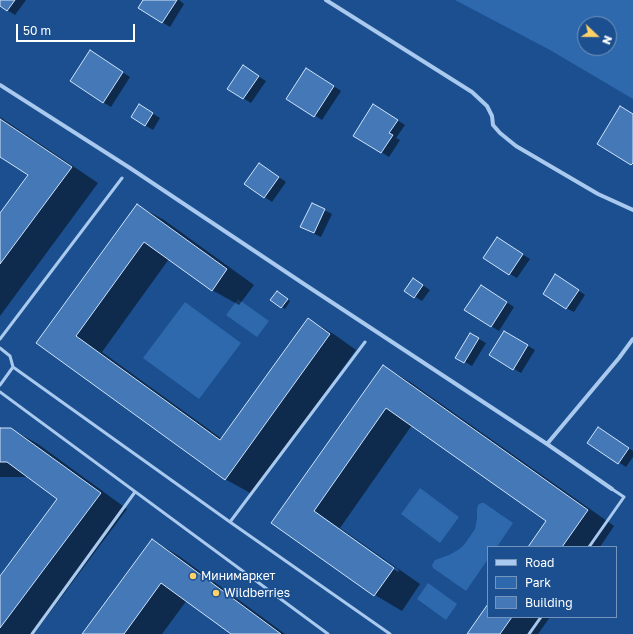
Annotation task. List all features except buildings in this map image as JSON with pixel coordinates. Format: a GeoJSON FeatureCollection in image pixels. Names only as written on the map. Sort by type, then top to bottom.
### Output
{"type":"FeatureCollection","features":[{"type":"Feature","properties":{"kind":"street"},"geometry":{"type":"LineString","coordinates":[[326,0],[472,92],[487,106],[492,116],[493,125],[516,146],[598,194],[633,210]]}},
{"type":"Feature","properties":{"kind":"street"},"geometry":{"type":"LineString","coordinates":[[0,85],[130,168],[547,444],[612,489]]}},
{"type":"Feature","properties":{"kind":"street"},"geometry":{"type":"LineString","coordinates":[[547,444],[619,358],[633,339]]}},
{"type":"Feature","properties":{"kind":"lane"},"geometry":{"type":"LineString","coordinates":[[0,339],[122,178]]}},
{"type":"Feature","properties":{"kind":"lane"},"geometry":{"type":"LineString","coordinates":[[230,522],[365,342]]}},
{"type":"Feature","properties":{"kind":"lane"},"geometry":{"type":"LineString","coordinates":[[0,348],[10,356],[13,367],[390,634]]}},
{"type":"Feature","properties":{"kind":"lane"},"geometry":{"type":"LineString","coordinates":[[0,385],[13,367]]}},
{"type":"Feature","properties":{"kind":"lane"},"geometry":{"type":"LineString","coordinates":[[0,392],[328,634]]}},
{"type":"Feature","properties":{"kind":"lane"},"geometry":{"type":"LineString","coordinates":[[590,546],[624,497],[612,489]]}},
{"type":"Feature","properties":{"kind":"lane"},"geometry":{"type":"LineString","coordinates":[[32,634],[135,492]]}},
{"type":"Feature","properties":{"kind":"lane"},"geometry":{"type":"LineString","coordinates":[[529,634],[540,618]]}},
{"type":"Feature","properties":{"kind":"green space"},"geometry":{"type":"Polygon","coordinates":[[[455,0],[633,0],[633,99],[550,50],[455,0]]]}},
{"type":"Feature","properties":{"kind":"green space"},"geometry":{"type":"Polygon","coordinates":[[[238,299],[269,321],[257,337],[226,315],[238,299]]]}},
{"type":"Feature","properties":{"kind":"green space"},"geometry":{"type":"Polygon","coordinates":[[[185,302],[241,343],[199,399],[143,358],[185,302]]]}},
{"type":"Feature","properties":{"kind":"green space"},"geometry":{"type":"Polygon","coordinates":[[[420,488],[459,517],[440,543],[401,514],[420,488]]]}},
{"type":"Feature","properties":{"kind":"green space"},"geometry":{"type":"Polygon","coordinates":[[[484,503],[513,523],[498,546],[487,546],[487,560],[466,591],[433,568],[432,565],[435,560],[449,555],[464,545],[475,529],[478,505],[484,503]]]}},
{"type":"Feature","properties":{"kind":"green space"},"geometry":{"type":"Polygon","coordinates":[[[428,583],[457,604],[446,620],[417,599],[428,583]]]}},
{"type":"Feature","properties":{"kind":"place","name":"Минимаркет"},"geometry":{"type":"Point","coordinates":[193,576]}},
{"type":"Feature","properties":{"kind":"place","name":"Wildberries"},"geometry":{"type":"Point","coordinates":[216,593]}}]}
